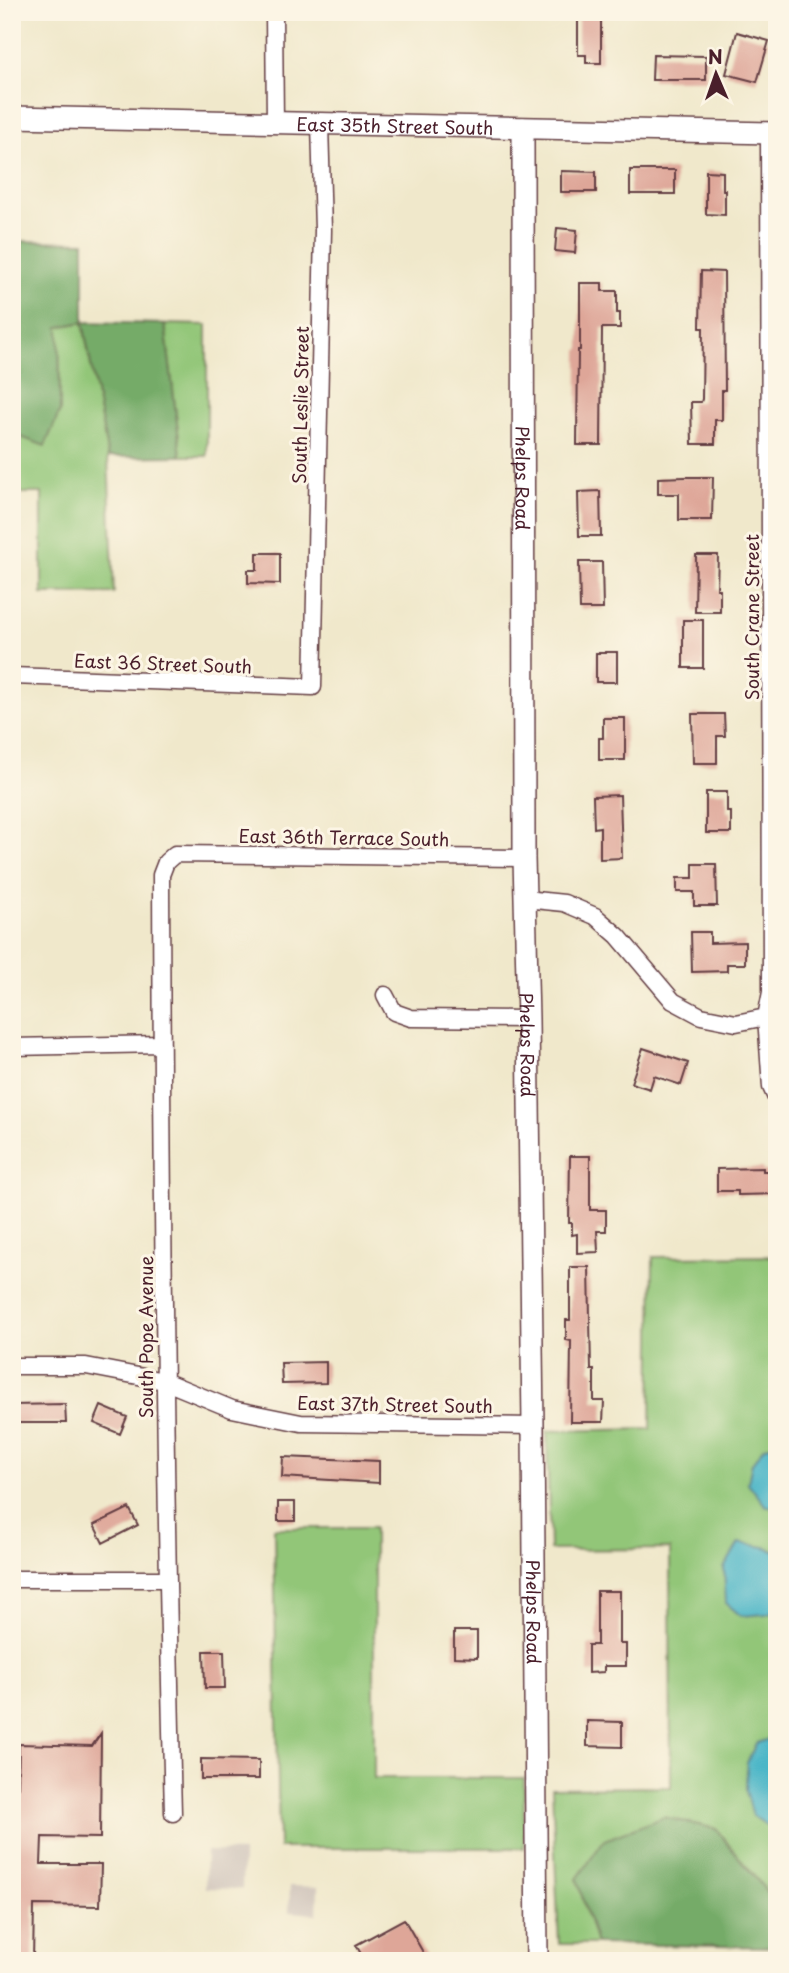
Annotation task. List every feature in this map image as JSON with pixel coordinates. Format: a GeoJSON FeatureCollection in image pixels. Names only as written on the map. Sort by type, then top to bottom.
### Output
{"type":"FeatureCollection","features":[{"type":"Feature","properties":{"kind":"street"},"geometry":{"type":"LineString","coordinates":[[274,12],[275,123]]}},
{"type":"Feature","properties":{"kind":"street","name":"East 35th Street South"},"geometry":{"type":"LineString","coordinates":[[12,117],[773,133]]}},
{"type":"Feature","properties":{"kind":"street","name":"South Leslie Street"},"geometry":{"type":"LineString","coordinates":[[313,687],[323,230],[320,124]]}},
{"type":"Feature","properties":{"kind":"street","name":"Phelps Road"},"geometry":{"type":"LineString","coordinates":[[523,128],[524,858],[533,1426],[537,1961]]}},
{"type":"Feature","properties":{"kind":"street","name":"South Crane Street"},"geometry":{"type":"LineString","coordinates":[[773,133],[771,992],[766,1017],[771,1087],[777,1100]]}},
{"type":"Feature","properties":{"kind":"street","name":"East 36 Street South"},"geometry":{"type":"LineString","coordinates":[[12,676],[313,687]]}},
{"type":"Feature","properties":{"kind":"street","name":"East 36th Terrace South"},"geometry":{"type":"LineString","coordinates":[[166,862],[175,854],[524,858]]}},
{"type":"Feature","properties":{"kind":"street","name":"South Pope Avenue"},"geometry":{"type":"LineString","coordinates":[[166,862],[161,875],[164,1381],[173,1813]]}},
{"type":"Feature","properties":{"kind":"street"},"geometry":{"type":"LineString","coordinates":[[525,899],[564,903],[595,916],[618,936],[673,1001],[701,1016],[736,1023],[766,1017]]}},
{"type":"Feature","properties":{"kind":"street"},"geometry":{"type":"LineString","coordinates":[[385,995],[394,1012],[411,1018],[528,1018]]}},
{"type":"Feature","properties":{"kind":"street"},"geometry":{"type":"LineString","coordinates":[[12,1046],[162,1044]]}},
{"type":"Feature","properties":{"kind":"street","name":"East 37th Street South"},"geometry":{"type":"LineString","coordinates":[[12,1366],[86,1366],[164,1381],[232,1409],[301,1423],[533,1426]]}},
{"type":"Feature","properties":{"kind":"street"},"geometry":{"type":"LineString","coordinates":[[12,1579],[167,1579]]}},
{"type":"Feature","properties":{"kind":"shaded area"},"geometry":{"type":"Polygon","coordinates":[[[206,1851],[243,1852],[242,1889],[205,1888],[206,1851]]]}},
{"type":"Feature","properties":{"kind":"shaded area"},"geometry":{"type":"Polygon","coordinates":[[[290,1886],[318,1887],[317,1914],[289,1912],[290,1886]]]}},
{"type":"Feature","properties":{"kind":"green space"},"geometry":{"type":"Polygon","coordinates":[[[12,241],[84,242],[84,322],[165,324],[181,456],[108,457],[83,322],[59,327],[60,411],[45,446],[18,436],[12,396],[12,241]]]}},
{"type":"Feature","properties":{"kind":"green space"},"geometry":{"type":"Polygon","coordinates":[[[83,322],[108,457],[114,593],[42,594],[42,493],[12,493],[12,396],[18,436],[60,411],[59,327],[83,322]]]}},
{"type":"Feature","properties":{"kind":"green space"},"geometry":{"type":"Polygon","coordinates":[[[165,324],[207,325],[207,456],[181,456],[165,324]]]}},
{"type":"Feature","properties":{"kind":"green space"},"geometry":{"type":"Polygon","coordinates":[[[777,1256],[777,1893],[767,1893],[716,1829],[577,1879],[596,1944],[559,1944],[552,1788],[671,1787],[670,1549],[550,1550],[547,1431],[651,1429],[653,1257],[777,1256]]]}},
{"type":"Feature","properties":{"kind":"green space"},"geometry":{"type":"Polygon","coordinates":[[[274,1528],[374,1528],[374,1778],[524,1778],[524,1848],[279,1848],[274,1528]]]}},
{"type":"Feature","properties":{"kind":"green space"},"geometry":{"type":"Polygon","coordinates":[[[664,1817],[716,1829],[767,1892],[777,1893],[777,1947],[596,1944],[577,1879],[604,1840],[664,1817]]]}},
{"type":"Feature","properties":{"kind":"water"},"geometry":{"type":"Polygon","coordinates":[[[777,1445],[777,1510],[765,1505],[748,1483],[752,1463],[764,1447],[777,1445]]]}},
{"type":"Feature","properties":{"kind":"water"},"geometry":{"type":"Polygon","coordinates":[[[739,1543],[777,1552],[777,1610],[766,1614],[741,1616],[726,1603],[724,1568],[739,1543]]]}},
{"type":"Feature","properties":{"kind":"water"},"geometry":{"type":"Polygon","coordinates":[[[777,1737],[777,1830],[753,1816],[746,1791],[747,1763],[756,1743],[777,1737]]]}},
{"type":"Feature","properties":{"kind":"building"},"geometry":{"type":"Polygon","coordinates":[[[578,16],[601,16],[601,63],[586,63],[586,55],[578,55],[578,16]]]}},
{"type":"Feature","properties":{"kind":"building"},"geometry":{"type":"Polygon","coordinates":[[[737,32],[769,41],[757,82],[726,74],[737,32]]]}},
{"type":"Feature","properties":{"kind":"building"},"geometry":{"type":"Polygon","coordinates":[[[653,55],[706,56],[706,80],[652,80],[653,55]]]}},
{"type":"Feature","properties":{"kind":"building"},"geometry":{"type":"Polygon","coordinates":[[[630,170],[675,170],[675,194],[630,194],[630,170]]]}},
{"type":"Feature","properties":{"kind":"building"},"geometry":{"type":"Polygon","coordinates":[[[561,171],[596,172],[596,192],[561,192],[561,171]]]}},
{"type":"Feature","properties":{"kind":"building"},"geometry":{"type":"Polygon","coordinates":[[[706,171],[723,172],[725,215],[706,214],[706,171]]]}},
{"type":"Feature","properties":{"kind":"building"},"geometry":{"type":"Polygon","coordinates":[[[557,228],[577,230],[575,253],[555,251],[557,228]]]}},
{"type":"Feature","properties":{"kind":"building"},"geometry":{"type":"Polygon","coordinates":[[[701,271],[724,272],[725,390],[722,390],[722,420],[715,420],[715,444],[692,444],[691,402],[701,402],[702,399],[701,271]]]}},
{"type":"Feature","properties":{"kind":"building"},"geometry":{"type":"Polygon","coordinates":[[[580,283],[602,283],[602,291],[617,291],[617,313],[620,313],[620,328],[602,328],[601,445],[577,445],[580,283]]]}},
{"type":"Feature","properties":{"kind":"building"},"geometry":{"type":"Polygon","coordinates":[[[713,477],[712,520],[679,520],[679,494],[658,494],[658,478],[713,477]]]}},
{"type":"Feature","properties":{"kind":"building"},"geometry":{"type":"Polygon","coordinates":[[[600,491],[601,536],[579,536],[578,492],[600,491]]]}},
{"type":"Feature","properties":{"kind":"building"},"geometry":{"type":"Polygon","coordinates":[[[257,553],[280,553],[280,584],[248,583],[248,570],[257,570],[257,553]]]}},
{"type":"Feature","properties":{"kind":"building"},"geometry":{"type":"Polygon","coordinates":[[[696,555],[718,555],[717,589],[720,589],[720,612],[695,612],[696,555]]]}},
{"type":"Feature","properties":{"kind":"building"},"geometry":{"type":"Polygon","coordinates":[[[579,562],[602,562],[603,609],[580,609],[579,562]]]}},
{"type":"Feature","properties":{"kind":"building"},"geometry":{"type":"Polygon","coordinates":[[[683,620],[703,620],[703,668],[683,668],[683,620]]]}},
{"type":"Feature","properties":{"kind":"building"},"geometry":{"type":"Polygon","coordinates":[[[617,652],[617,682],[596,682],[596,653],[617,652]]]}},
{"type":"Feature","properties":{"kind":"building"},"geometry":{"type":"Polygon","coordinates":[[[692,714],[724,714],[725,736],[717,736],[717,763],[693,763],[692,714]]]}},
{"type":"Feature","properties":{"kind":"building"},"geometry":{"type":"Polygon","coordinates":[[[603,718],[625,718],[625,760],[599,760],[603,718]]]}},
{"type":"Feature","properties":{"kind":"building"},"geometry":{"type":"Polygon","coordinates":[[[706,792],[727,792],[731,833],[706,833],[706,792]]]}},
{"type":"Feature","properties":{"kind":"building"},"geometry":{"type":"Polygon","coordinates":[[[620,795],[622,858],[600,859],[600,827],[594,828],[593,796],[620,795]]]}},
{"type":"Feature","properties":{"kind":"building"},"geometry":{"type":"Polygon","coordinates":[[[693,864],[716,864],[717,906],[694,906],[694,892],[677,892],[677,878],[693,878],[693,864]]]}},
{"type":"Feature","properties":{"kind":"building"},"geometry":{"type":"Polygon","coordinates":[[[691,932],[710,932],[710,943],[745,942],[745,964],[727,964],[727,971],[692,972],[691,932]]]}},
{"type":"Feature","properties":{"kind":"building"},"geometry":{"type":"Polygon","coordinates":[[[643,1048],[688,1063],[681,1085],[654,1076],[650,1089],[631,1083],[643,1048]]]}},
{"type":"Feature","properties":{"kind":"building"},"geometry":{"type":"Polygon","coordinates":[[[570,1156],[590,1156],[590,1210],[606,1210],[606,1231],[597,1231],[598,1252],[577,1253],[577,1234],[572,1235],[572,1223],[569,1223],[570,1156]]]}},
{"type":"Feature","properties":{"kind":"building"},"geometry":{"type":"Polygon","coordinates":[[[763,1168],[763,1171],[777,1171],[777,1194],[738,1195],[738,1191],[717,1191],[717,1169],[763,1168]]]}},
{"type":"Feature","properties":{"kind":"building"},"geometry":{"type":"Polygon","coordinates":[[[570,1267],[589,1267],[591,1370],[594,1370],[594,1401],[604,1401],[603,1422],[570,1422],[571,1341],[566,1340],[566,1320],[570,1320],[570,1267]]]}},
{"type":"Feature","properties":{"kind":"building"},"geometry":{"type":"Polygon","coordinates":[[[326,1362],[326,1383],[282,1384],[281,1363],[326,1362]]]}},
{"type":"Feature","properties":{"kind":"building"},"geometry":{"type":"Polygon","coordinates":[[[65,1404],[66,1423],[12,1423],[12,1405],[65,1404]]]}},
{"type":"Feature","properties":{"kind":"building"},"geometry":{"type":"Polygon","coordinates":[[[101,1406],[127,1417],[120,1434],[94,1423],[101,1406]]]}},
{"type":"Feature","properties":{"kind":"building"},"geometry":{"type":"Polygon","coordinates":[[[283,1457],[379,1461],[379,1483],[282,1477],[283,1457]]]}},
{"type":"Feature","properties":{"kind":"building"},"geometry":{"type":"Polygon","coordinates":[[[278,1502],[295,1502],[295,1521],[278,1521],[278,1502]]]}},
{"type":"Feature","properties":{"kind":"building"},"geometry":{"type":"Polygon","coordinates":[[[129,1508],[138,1525],[103,1543],[94,1525],[129,1508]]]}},
{"type":"Feature","properties":{"kind":"building"},"geometry":{"type":"Polygon","coordinates":[[[597,1591],[620,1591],[620,1644],[626,1644],[626,1666],[604,1666],[604,1672],[588,1673],[588,1645],[597,1645],[597,1591]]]}},
{"type":"Feature","properties":{"kind":"building"},"geometry":{"type":"Polygon","coordinates":[[[454,1631],[477,1631],[477,1658],[454,1657],[454,1631]]]}},
{"type":"Feature","properties":{"kind":"building"},"geometry":{"type":"Polygon","coordinates":[[[204,1651],[224,1651],[225,1688],[205,1688],[204,1651]]]}},
{"type":"Feature","properties":{"kind":"building"},"geometry":{"type":"Polygon","coordinates":[[[587,1721],[622,1722],[622,1747],[587,1746],[587,1721]]]}},
{"type":"Feature","properties":{"kind":"building"},"geometry":{"type":"Polygon","coordinates":[[[101,1733],[100,1838],[42,1837],[41,1864],[101,1864],[100,1906],[34,1905],[33,1961],[12,1961],[12,1840],[17,1836],[19,1744],[92,1746],[101,1733]]]}},
{"type":"Feature","properties":{"kind":"building"},"geometry":{"type":"Polygon","coordinates":[[[201,1759],[259,1760],[259,1779],[201,1779],[201,1759]]]}},
{"type":"Feature","properties":{"kind":"building"},"geometry":{"type":"Polygon","coordinates":[[[404,1919],[428,1961],[365,1961],[356,1945],[404,1919]]]}}]}
